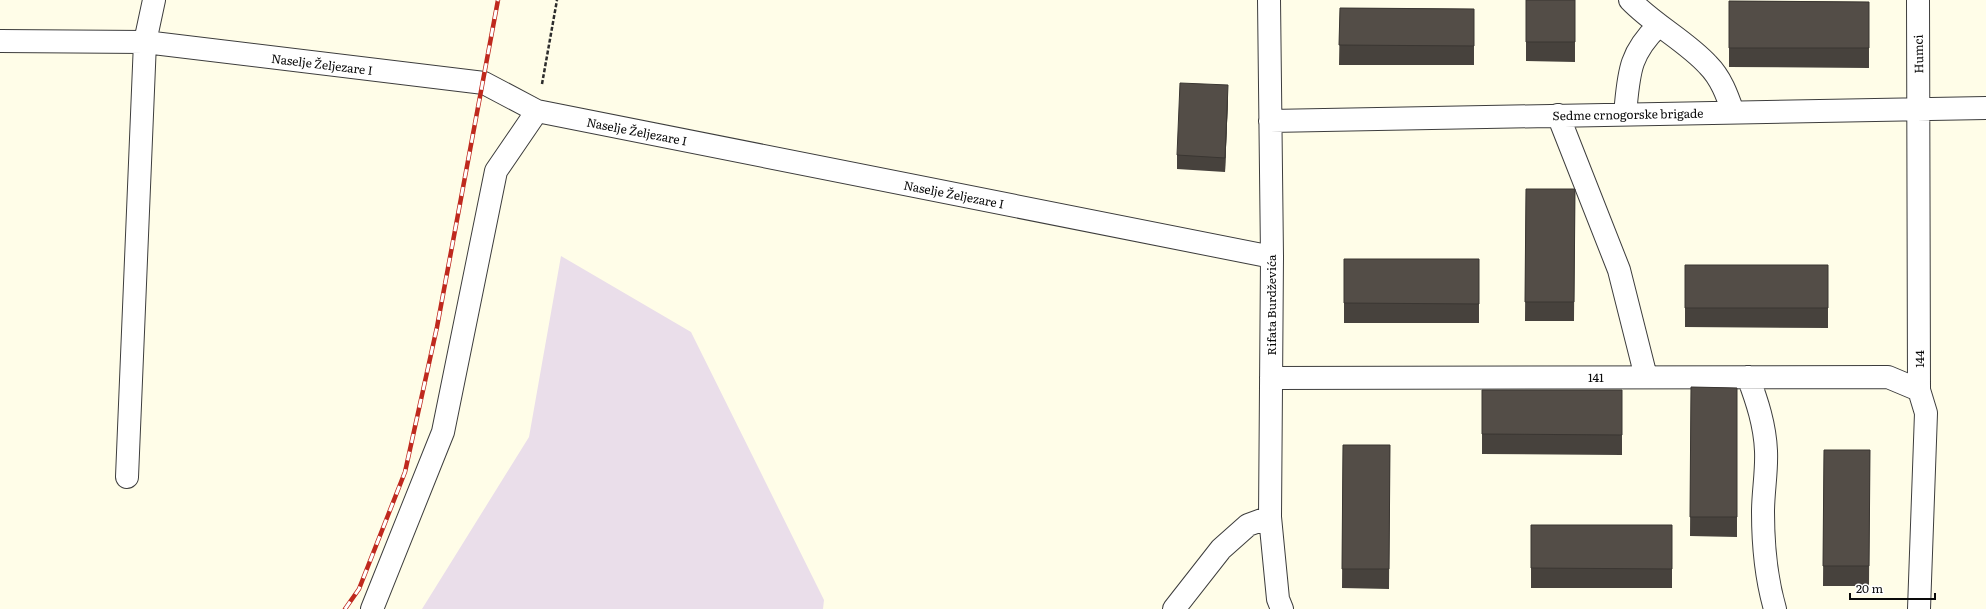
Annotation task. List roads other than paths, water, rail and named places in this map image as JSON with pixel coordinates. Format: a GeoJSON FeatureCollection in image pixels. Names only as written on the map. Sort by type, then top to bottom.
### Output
{"type":"FeatureCollection","features":[{"type":"Feature","properties":{"kind":"street"},"geometry":{"type":"LineString","coordinates":[[127,476],[145,42],[154,0]]}},
{"type":"Feature","properties":{"kind":"street","name":"Rifata Burdževića"},"geometry":{"type":"LineString","coordinates":[[1269,0],[1272,257],[1270,517],[1278,598],[1282,609]]}},
{"type":"Feature","properties":{"kind":"street"},"geometry":{"type":"LineString","coordinates":[[1630,0],[1658,26],[1695,52],[1709,66],[1727,96],[1733,112]]}},
{"type":"Feature","properties":{"kind":"street","name":"Humci"},"geometry":{"type":"LineString","coordinates":[[1918,0],[1919,108]]}},
{"type":"Feature","properties":{"kind":"street"},"geometry":{"type":"LineString","coordinates":[[1625,114],[1631,64],[1637,51],[1646,38],[1658,26]]}},
{"type":"Feature","properties":{"kind":"street","name":"Naselje Željezare I"},"geometry":{"type":"LineString","coordinates":[[0,41],[145,42],[484,83],[537,111],[1272,257]]}},
{"type":"Feature","properties":{"kind":"street","name":"Sedme crnogorske brigade"},"geometry":{"type":"LineString","coordinates":[[1270,121],[1919,108],[1986,108]]}},
{"type":"Feature","properties":{"kind":"street","name":"144"},"geometry":{"type":"LineString","coordinates":[[1919,108],[1919,390],[1926,413],[1919,609]]}},
{"type":"Feature","properties":{"kind":"street"},"geometry":{"type":"LineString","coordinates":[[372,609],[443,432],[496,171],[537,111]]}},
{"type":"Feature","properties":{"kind":"street"},"geometry":{"type":"LineString","coordinates":[[1558,115],[1619,270],[1646,377]]}},
{"type":"Feature","properties":{"kind":"street"},"geometry":{"type":"LineString","coordinates":[[1748,377],[1763,423],[1766,452],[1763,511],[1764,542],[1767,570],[1775,609]]}},
{"type":"Feature","properties":{"kind":"street","name":"141"},"geometry":{"type":"LineString","coordinates":[[1271,378],[1888,377],[1919,390]]}},
{"type":"Feature","properties":{"kind":"street"},"geometry":{"type":"LineString","coordinates":[[1174,609],[1221,549],[1248,525],[1270,517]]}},
{"type":"Feature","properties":{"kind":"railway"},"geometry":{"type":"LineString","coordinates":[[345,609],[359,589],[405,472],[437,327],[498,0]]}}]}
